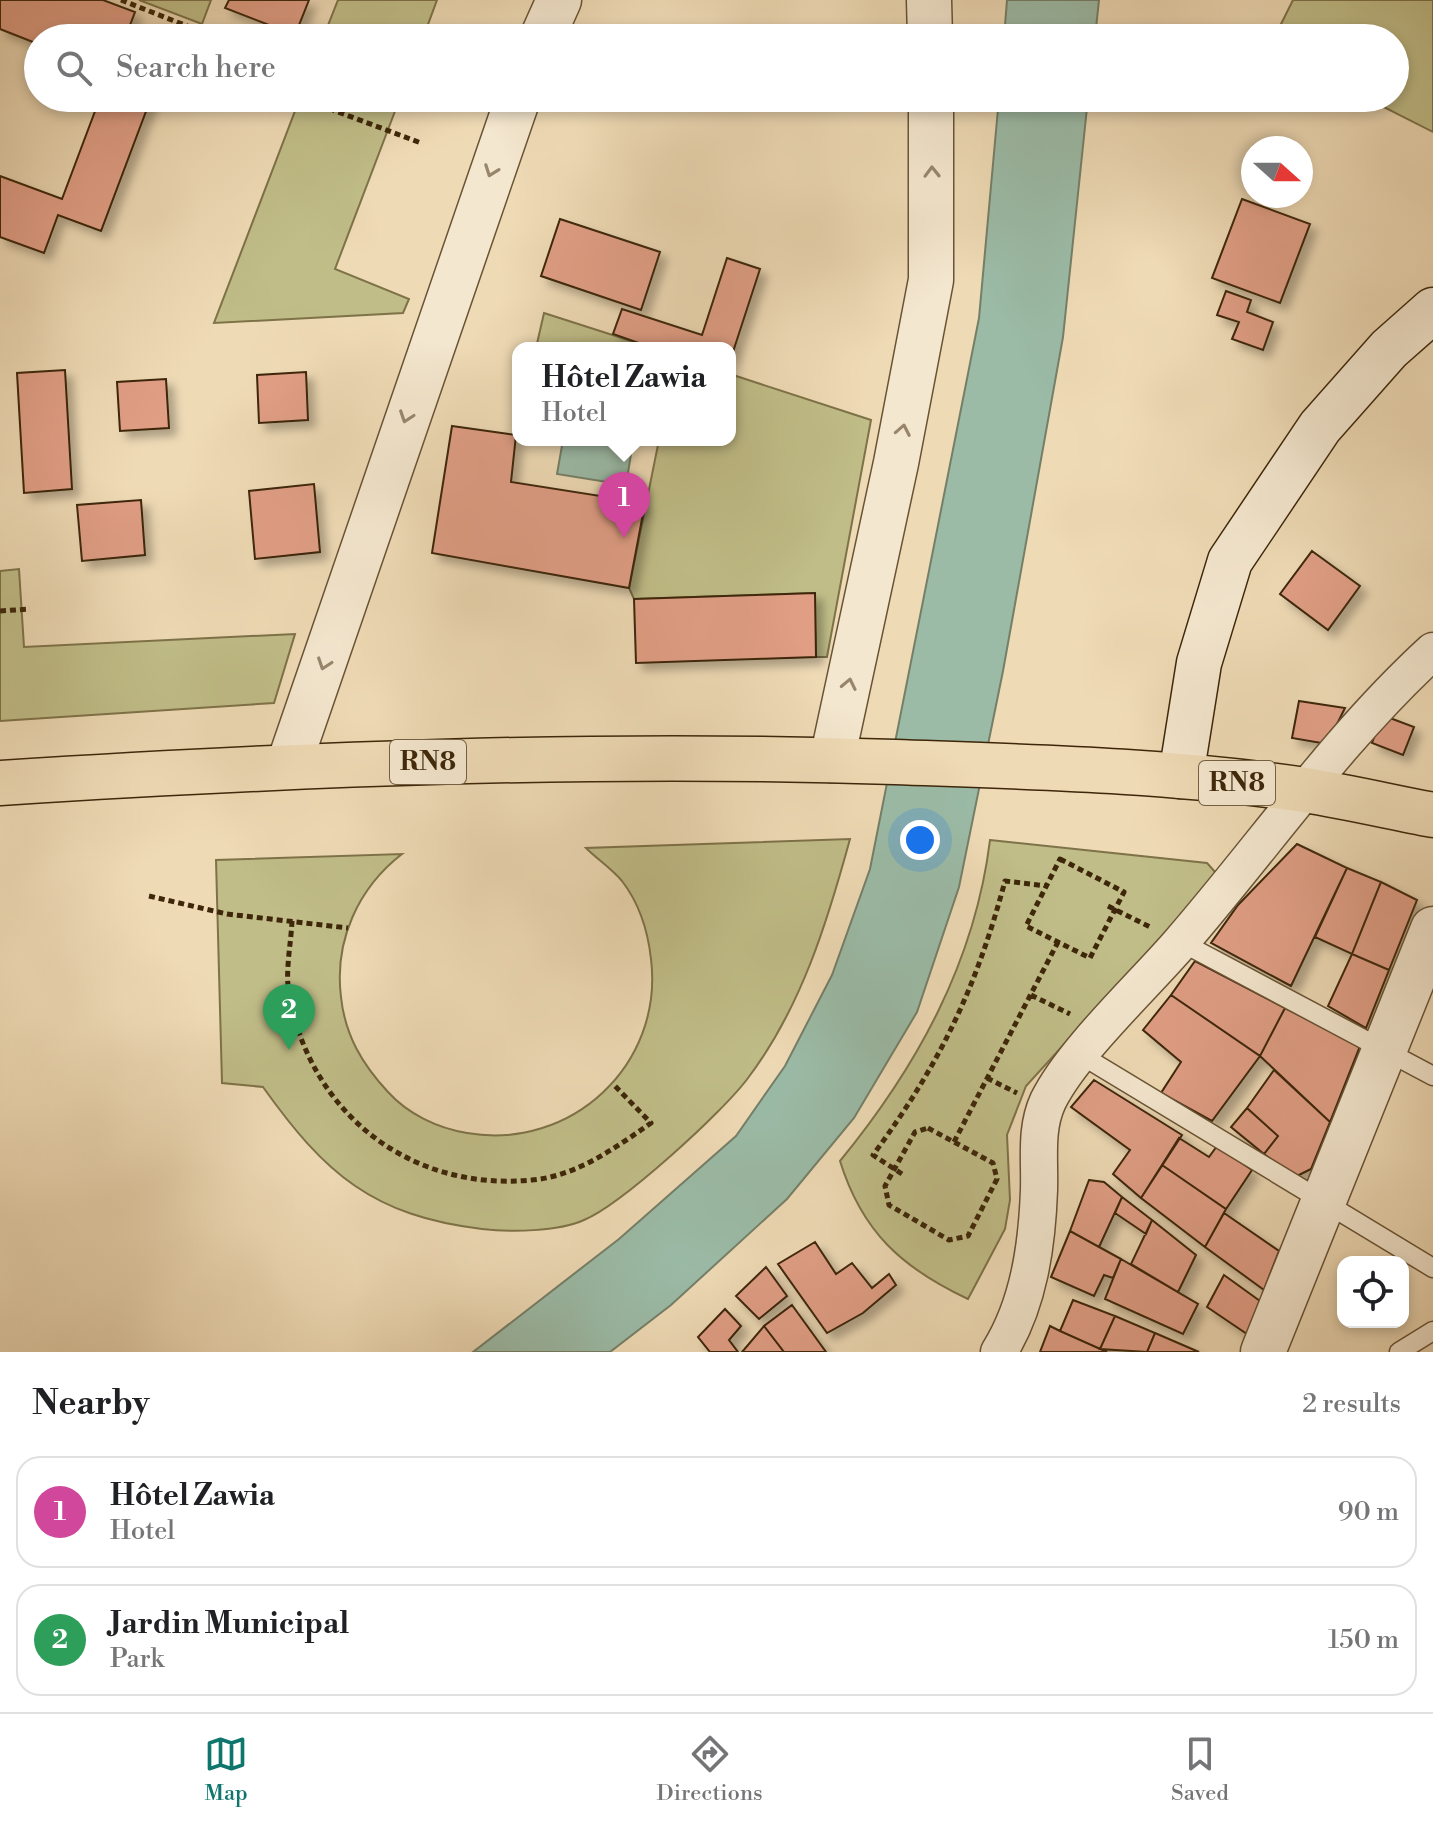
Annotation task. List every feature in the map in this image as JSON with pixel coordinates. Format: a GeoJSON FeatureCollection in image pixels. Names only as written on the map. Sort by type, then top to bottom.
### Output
{"type":"FeatureCollection","features":[{"type":"Feature","properties":{"kind":"main road","name":"RN8"},"geometry":{"type":"LineString","coordinates":[[0,783],[289,764],[713,756],[1039,767],[1181,776],[1306,790],[1433,815]]}},
{"type":"Feature","properties":{"kind":"street"},"geometry":{"type":"LineString","coordinates":[[548,24],[559,0]]}},
{"type":"Feature","properties":{"kind":"street"},"geometry":{"type":"LineString","coordinates":[[929,0],[930,24]]}},
{"type":"Feature","properties":{"kind":"street"},"geometry":{"type":"LineString","coordinates":[[289,764],[513,112]]}},
{"type":"Feature","properties":{"kind":"street"},"geometry":{"type":"LineString","coordinates":[[844,761],[931,280],[931,112]]}},
{"type":"Feature","properties":{"kind":"street"},"geometry":{"type":"LineString","coordinates":[[1181,776],[1199,663],[1230,561],[1320,427],[1389,349],[1433,310]]}},
{"type":"Feature","properties":{"kind":"street"},"geometry":{"type":"LineString","coordinates":[[999,1352],[1013,1330],[1024,1299],[1034,1242],[1038,1131],[1048,1101],[1081,1055],[1181,942],[1379,701],[1433,651]]}},
{"type":"Feature","properties":{"kind":"street"},"geometry":{"type":"LineString","coordinates":[[1263,1352],[1433,929]]}},
{"type":"Feature","properties":{"kind":"lane"},"geometry":{"type":"LineString","coordinates":[[1181,942],[1433,1076]]}},
{"type":"Feature","properties":{"kind":"lane"},"geometry":{"type":"LineString","coordinates":[[1081,1055],[1433,1268]]}},
{"type":"Feature","properties":{"kind":"lane"},"geometry":{"type":"LineString","coordinates":[[1399,1352],[1433,1331]]}},
{"type":"Feature","properties":{"kind":"path"},"geometry":{"type":"LineString","coordinates":[[121,0],[182,24]]}},
{"type":"Feature","properties":{"kind":"path"},"geometry":{"type":"LineString","coordinates":[[338,112],[421,143]]}},
{"type":"Feature","properties":{"kind":"path"},"geometry":{"type":"LineString","coordinates":[[0,611],[30,609]]}},
{"type":"Feature","properties":{"kind":"path"},"geometry":{"type":"LineString","coordinates":[[1060,859],[1124,892],[1115,909],[1090,958],[1026,926],[1060,859]]}},
{"type":"Feature","properties":{"kind":"path"},"geometry":{"type":"LineString","coordinates":[[902,1174],[873,1155],[935,1061],[968,999],[1005,881],[1047,886]]}},
{"type":"Feature","properties":{"kind":"path"},"geometry":{"type":"LineString","coordinates":[[149,896],[227,914],[348,928]]}},
{"type":"Feature","properties":{"kind":"path"},"geometry":{"type":"LineString","coordinates":[[1108,906],[1181,942]]}},
{"type":"Feature","properties":{"kind":"path"},"geometry":{"type":"LineString","coordinates":[[292,921],[288,992],[307,1059],[346,1116],[402,1158],[468,1180],[534,1180],[597,1161],[651,1123],[613,1084]]}},
{"type":"Feature","properties":{"kind":"path"},"geometry":{"type":"LineString","coordinates":[[954,1142],[1058,942]]}},
{"type":"Feature","properties":{"kind":"path"},"geometry":{"type":"LineString","coordinates":[[1031,995],[1071,1015]]}},
{"type":"Feature","properties":{"kind":"path"},"geometry":{"type":"LineString","coordinates":[[928,1128],[993,1163],[997,1179],[968,1236],[949,1240],[889,1205],[885,1186],[894,1169],[915,1132],[928,1128]]}},
{"type":"Feature","properties":{"kind":"shaded area"},"geometry":{"type":"Polygon","coordinates":[[[139,0],[211,0],[202,24],[139,0]]]}},
{"type":"Feature","properties":{"kind":"shaded area"},"geometry":{"type":"Polygon","coordinates":[[[338,0],[437,0],[428,24],[329,24],[338,0]]]}},
{"type":"Feature","properties":{"kind":"shaded area"},"geometry":{"type":"Polygon","coordinates":[[[1007,0],[1099,0],[1096,24],[1005,24],[1007,0]]]}},
{"type":"Feature","properties":{"kind":"shaded area"},"geometry":{"type":"Polygon","coordinates":[[[1293,0],[1433,0],[1433,132],[1394,112],[1409,112],[1409,24],[1281,24],[1293,0]]]}},
{"type":"Feature","properties":{"kind":"shaded area"},"geometry":{"type":"Polygon","coordinates":[[[295,112],[395,112],[335,269],[409,299],[403,313],[214,323],[295,112]]]}},
{"type":"Feature","properties":{"kind":"shaded area"},"geometry":{"type":"Polygon","coordinates":[[[998,112],[1087,112],[1063,337],[1003,671],[959,887],[917,1012],[854,1118],[787,1199],[671,1305],[610,1352],[473,1352],[619,1239],[736,1136],[785,1066],[832,975],[870,869],[979,318],[998,112]]]}},
{"type":"Feature","properties":{"kind":"shaded area"},"geometry":{"type":"Polygon","coordinates":[[[544,313],[634,342],[537,342],[544,313]]]}},
{"type":"Feature","properties":{"kind":"shaded area"},"geometry":{"type":"Polygon","coordinates":[[[736,376],[871,420],[827,657],[816,657],[814,593],[634,599],[629,588],[658,446],[736,446],[736,376]]]}},
{"type":"Feature","properties":{"kind":"shaded area"},"geometry":{"type":"Polygon","coordinates":[[[562,446],[632,446],[626,485],[557,474],[562,446]]]}},
{"type":"Feature","properties":{"kind":"shaded area"},"geometry":{"type":"Polygon","coordinates":[[[19,569],[24,647],[295,634],[274,703],[0,721],[0,571],[19,569]]]}},
{"type":"Feature","properties":{"kind":"shaded area"},"geometry":{"type":"Polygon","coordinates":[[[850,839],[810,964],[798,994],[767,1051],[735,1093],[671,1156],[622,1196],[584,1220],[548,1229],[506,1231],[444,1223],[411,1214],[355,1186],[331,1167],[308,1144],[263,1087],[222,1083],[216,860],[402,854],[373,883],[352,917],[341,956],[341,997],[346,1024],[363,1060],[379,1081],[396,1100],[414,1113],[456,1131],[505,1135],[541,1128],[574,1114],[603,1092],[626,1065],[642,1033],[651,998],[651,959],[645,928],[638,908],[622,881],[586,848],[850,839]]]}},
{"type":"Feature","properties":{"kind":"shaded area"},"geometry":{"type":"Polygon","coordinates":[[[990,840],[1207,863],[1216,873],[1212,882],[1026,1086],[1007,1135],[1010,1200],[1005,1229],[968,1299],[923,1274],[888,1245],[860,1208],[840,1161],[894,1088],[938,1011],[971,928],[990,840]]]}},
{"type":"Feature","properties":{"kind":"building"},"geometry":{"type":"Polygon","coordinates":[[[0,0],[103,0],[135,12],[130,24],[24,24],[24,38],[0,29],[0,0]]]}},
{"type":"Feature","properties":{"kind":"building"},"geometry":{"type":"Polygon","coordinates":[[[229,0],[309,0],[299,24],[266,24],[225,8],[229,0]]]}},
{"type":"Feature","properties":{"kind":"building"},"geometry":{"type":"Polygon","coordinates":[[[95,112],[146,112],[101,231],[58,215],[44,253],[0,237],[0,176],[62,199],[95,112]]]}},
{"type":"Feature","properties":{"kind":"building"},"geometry":{"type":"Polygon","coordinates":[[[1241,202],[1241,208],[1266,208],[1310,224],[1280,303],[1212,278],[1241,202]]]}},
{"type":"Feature","properties":{"kind":"building"},"geometry":{"type":"Polygon","coordinates":[[[560,219],[660,252],[641,310],[541,276],[560,219]]]}},
{"type":"Feature","properties":{"kind":"building"},"geometry":{"type":"Polygon","coordinates":[[[727,258],[760,269],[736,343],[636,342],[613,334],[622,309],[702,335],[727,258]]]}},
{"type":"Feature","properties":{"kind":"building"},"geometry":{"type":"Polygon","coordinates":[[[1226,291],[1251,300],[1247,312],[1273,322],[1263,350],[1232,339],[1239,322],[1217,315],[1226,291]]]}},
{"type":"Feature","properties":{"kind":"building"},"geometry":{"type":"Polygon","coordinates":[[[65,370],[72,489],[24,493],[17,373],[65,370]]]}},
{"type":"Feature","properties":{"kind":"building"},"geometry":{"type":"Polygon","coordinates":[[[306,372],[308,420],[259,423],[257,375],[306,372]]]}},
{"type":"Feature","properties":{"kind":"building"},"geometry":{"type":"Polygon","coordinates":[[[166,379],[169,428],[120,431],[117,382],[166,379]]]}},
{"type":"Feature","properties":{"kind":"building"},"geometry":{"type":"Polygon","coordinates":[[[452,426],[512,434],[512,446],[515,446],[511,482],[645,503],[629,588],[432,553],[452,426]]]}},
{"type":"Feature","properties":{"kind":"building"},"geometry":{"type":"Polygon","coordinates":[[[314,484],[320,552],[255,559],[249,491],[314,484]]]}},
{"type":"Feature","properties":{"kind":"building"},"geometry":{"type":"Polygon","coordinates":[[[141,500],[145,555],[82,561],[77,505],[141,500]]]}},
{"type":"Feature","properties":{"kind":"building"},"geometry":{"type":"Polygon","coordinates":[[[1312,551],[1360,586],[1328,630],[1280,594],[1312,551]]]}},
{"type":"Feature","properties":{"kind":"building"},"geometry":{"type":"Polygon","coordinates":[[[815,593],[816,657],[636,663],[634,599],[815,593]]]}},
{"type":"Feature","properties":{"kind":"building"},"geometry":{"type":"Polygon","coordinates":[[[1299,701],[1345,708],[1327,744],[1292,738],[1299,701]]]}},
{"type":"Feature","properties":{"kind":"building"},"geometry":{"type":"Polygon","coordinates":[[[1382,715],[1414,727],[1403,755],[1372,743],[1382,715]]]}},
{"type":"Feature","properties":{"kind":"building"},"geometry":{"type":"Polygon","coordinates":[[[1297,844],[1347,868],[1291,986],[1211,943],[1238,905],[1297,844]]]}},
{"type":"Feature","properties":{"kind":"building"},"geometry":{"type":"Polygon","coordinates":[[[1347,868],[1381,882],[1352,954],[1315,937],[1347,868]]]}},
{"type":"Feature","properties":{"kind":"building"},"geometry":{"type":"Polygon","coordinates":[[[1381,882],[1417,900],[1389,970],[1352,954],[1381,882]]]}},
{"type":"Feature","properties":{"kind":"building"},"geometry":{"type":"Polygon","coordinates":[[[1352,954],[1389,970],[1366,1028],[1328,1006],[1352,954]]]}},
{"type":"Feature","properties":{"kind":"building"},"geometry":{"type":"Polygon","coordinates":[[[1195,961],[1285,1008],[1260,1056],[1171,995],[1195,961]]]}},
{"type":"Feature","properties":{"kind":"building"},"geometry":{"type":"Polygon","coordinates":[[[1171,995],[1260,1056],[1212,1121],[1161,1093],[1181,1062],[1143,1030],[1171,995]]]}},
{"type":"Feature","properties":{"kind":"building"},"geometry":{"type":"Polygon","coordinates":[[[1285,1008],[1360,1046],[1330,1122],[1260,1056],[1285,1008]]]}},
{"type":"Feature","properties":{"kind":"building"},"geometry":{"type":"Polygon","coordinates":[[[1274,1070],[1330,1122],[1311,1169],[1295,1177],[1264,1154],[1278,1136],[1247,1108],[1274,1070]]]}},
{"type":"Feature","properties":{"kind":"building"},"geometry":{"type":"Polygon","coordinates":[[[1094,1080],[1182,1135],[1141,1198],[1113,1174],[1130,1150],[1071,1107],[1094,1080]]]}},
{"type":"Feature","properties":{"kind":"building"},"geometry":{"type":"Polygon","coordinates":[[[1247,1108],[1278,1136],[1264,1154],[1231,1127],[1247,1108]]]}},
{"type":"Feature","properties":{"kind":"building"},"geometry":{"type":"Polygon","coordinates":[[[1179,1138],[1209,1157],[1217,1146],[1252,1170],[1226,1209],[1162,1165],[1179,1138]]]}},
{"type":"Feature","properties":{"kind":"building"},"geometry":{"type":"Polygon","coordinates":[[[1162,1165],[1226,1209],[1205,1247],[1141,1198],[1162,1165]]]}},
{"type":"Feature","properties":{"kind":"building"},"geometry":{"type":"Polygon","coordinates":[[[1089,1180],[1104,1182],[1122,1197],[1099,1247],[1070,1231],[1089,1180]]]}},
{"type":"Feature","properties":{"kind":"building"},"geometry":{"type":"Polygon","coordinates":[[[1122,1197],[1152,1220],[1146,1234],[1115,1213],[1122,1197]]]}},
{"type":"Feature","properties":{"kind":"building"},"geometry":{"type":"Polygon","coordinates":[[[1224,1213],[1279,1251],[1264,1290],[1205,1247],[1224,1213]]]}},
{"type":"Feature","properties":{"kind":"building"},"geometry":{"type":"Polygon","coordinates":[[[1152,1220],[1196,1255],[1178,1292],[1131,1264],[1152,1220]]]}},
{"type":"Feature","properties":{"kind":"building"},"geometry":{"type":"Polygon","coordinates":[[[1070,1231],[1121,1259],[1113,1278],[1104,1275],[1094,1296],[1051,1277],[1070,1231]]]}},
{"type":"Feature","properties":{"kind":"building"},"geometry":{"type":"Polygon","coordinates":[[[815,1242],[836,1274],[852,1263],[872,1288],[889,1274],[896,1285],[863,1313],[827,1333],[778,1264],[815,1242]]]}},
{"type":"Feature","properties":{"kind":"building"},"geometry":{"type":"Polygon","coordinates":[[[1121,1259],[1198,1304],[1183,1334],[1105,1299],[1121,1259]]]}},
{"type":"Feature","properties":{"kind":"building"},"geometry":{"type":"Polygon","coordinates":[[[766,1267],[787,1296],[759,1319],[736,1296],[766,1267]]]}},
{"type":"Feature","properties":{"kind":"building"},"geometry":{"type":"Polygon","coordinates":[[[1224,1275],[1260,1301],[1247,1334],[1207,1307],[1224,1275]]]}},
{"type":"Feature","properties":{"kind":"building"},"geometry":{"type":"Polygon","coordinates":[[[1073,1300],[1115,1316],[1100,1349],[1060,1331],[1073,1300]]]}},
{"type":"Feature","properties":{"kind":"building"},"geometry":{"type":"Polygon","coordinates":[[[792,1305],[826,1352],[784,1352],[764,1326],[792,1305]]]}},
{"type":"Feature","properties":{"kind":"building"},"geometry":{"type":"Polygon","coordinates":[[[725,1309],[741,1326],[729,1340],[738,1352],[710,1352],[698,1337],[725,1309]]]}},
{"type":"Feature","properties":{"kind":"building"},"geometry":{"type":"Polygon","coordinates":[[[1115,1316],[1155,1333],[1147,1352],[1100,1349],[1115,1316]]]}},
{"type":"Feature","properties":{"kind":"building"},"geometry":{"type":"Polygon","coordinates":[[[764,1326],[784,1352],[742,1352],[764,1326]]]}},
{"type":"Feature","properties":{"kind":"building"},"geometry":{"type":"Polygon","coordinates":[[[1050,1326],[1060,1331],[1107,1352],[1040,1352],[1050,1326]]]}},
{"type":"Feature","properties":{"kind":"building"},"geometry":{"type":"Polygon","coordinates":[[[1155,1333],[1199,1352],[1147,1352],[1155,1333]]]}},
{"type":"Feature","properties":{"kind":"place","name":"Hôtel Zawia"},"geometry":{"type":"Point","coordinates":[624,538]}},
{"type":"Feature","properties":{"kind":"place","name":"Jardin Municipal"},"geometry":{"type":"Point","coordinates":[289,1050]}}]}
